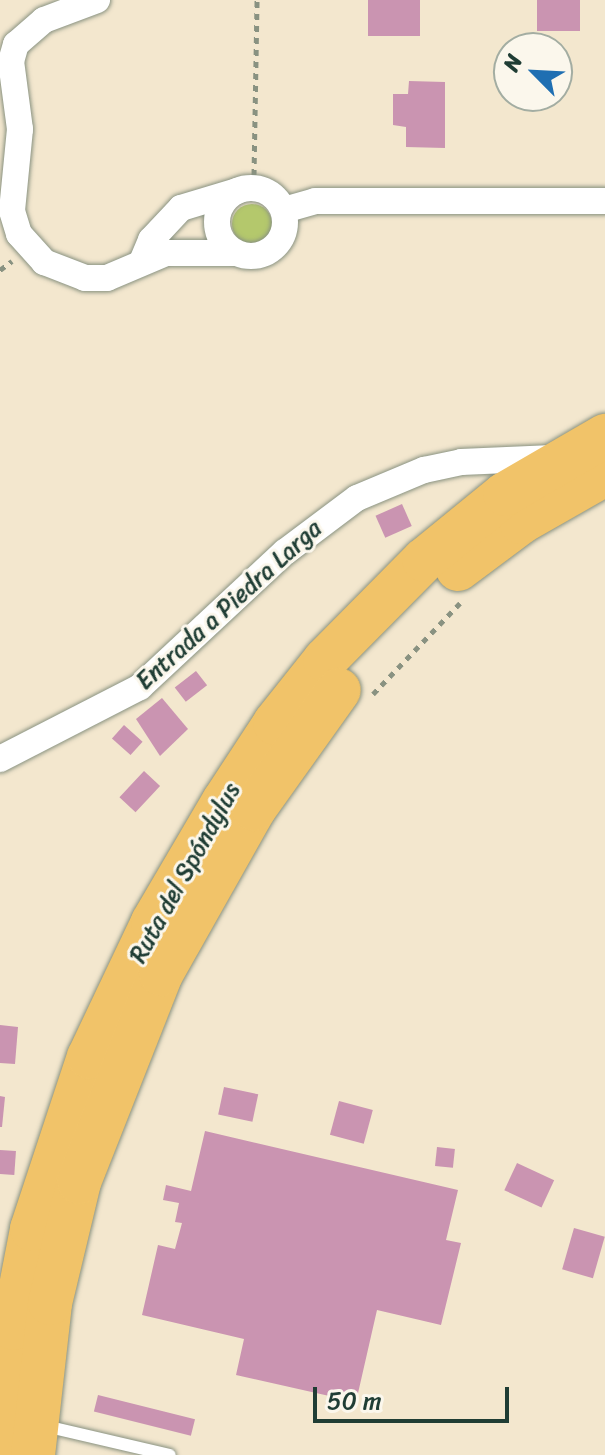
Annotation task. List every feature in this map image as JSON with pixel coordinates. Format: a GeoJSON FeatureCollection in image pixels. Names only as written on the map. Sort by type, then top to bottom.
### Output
{"type":"FeatureCollection","features":[{"type":"Feature","properties":{"kind":"highway","name":"Ruta del Spóndylus"},"geometry":{"type":"LineString","coordinates":[[2,1455],[13,1328],[32,1229],[89,1057],[153,922],[275,723],[325,660],[424,560],[505,494],[561,458],[605,436]]}},
{"type":"Feature","properties":{"kind":"highway","name":"Ruta del Spóndylus"},"geometry":{"type":"LineString","coordinates":[[34,1439],[50,1303],[79,1182],[161,974],[254,809],[317,716],[382,640],[443,581],[521,522],[605,474]]}},
{"type":"Feature","properties":{"kind":"street"},"geometry":{"type":"LineString","coordinates":[[97,0],[44,20],[16,44],[11,61],[20,129],[12,211],[19,234],[44,262],[60,271],[107,278],[143,259],[200,249],[258,256],[278,244],[284,210],[272,194],[245,189],[181,208],[151,240],[143,259]]}},
{"type":"Feature","properties":{"kind":"street"},"geometry":{"type":"LineString","coordinates":[[235,253],[217,227],[221,205],[245,189]]}},
{"type":"Feature","properties":{"kind":"street"},"geometry":{"type":"LineString","coordinates":[[284,210],[315,201],[605,201]]}},
{"type":"Feature","properties":{"kind":"street","name":"Entrada a Piedra Larga"},"geometry":{"type":"LineString","coordinates":[[0,759],[140,687],[285,552],[357,498],[424,470],[461,462],[605,456]]}},
{"type":"Feature","properties":{"kind":"lane"},"geometry":{"type":"LineString","coordinates":[[34,1439],[170,1455]]}},
{"type":"Feature","properties":{"kind":"path"},"geometry":{"type":"LineString","coordinates":[[245,189],[257,0]]}},
{"type":"Feature","properties":{"kind":"path"},"geometry":{"type":"LineString","coordinates":[[371,696],[465,599]]}},
{"type":"Feature","properties":{"kind":"green space"},"geometry":{"type":"Polygon","coordinates":[[[252,204],[266,210],[272,224],[266,238],[252,244],[238,238],[232,224],[238,210],[252,204]]]}},
{"type":"Feature","properties":{"kind":"building"},"geometry":{"type":"Polygon","coordinates":[[[368,0],[420,0],[420,36],[368,36],[368,0]]]}},
{"type":"Feature","properties":{"kind":"building"},"geometry":{"type":"Polygon","coordinates":[[[537,0],[580,0],[580,31],[537,31],[537,0]]]}},
{"type":"Feature","properties":{"kind":"building"},"geometry":{"type":"Polygon","coordinates":[[[409,81],[445,82],[445,148],[406,147],[406,127],[393,125],[393,94],[408,94],[409,81]]]}},
{"type":"Feature","properties":{"kind":"building"},"geometry":{"type":"Polygon","coordinates":[[[402,504],[412,526],[385,538],[376,516],[402,504]]]}},
{"type":"Feature","properties":{"kind":"building"},"geometry":{"type":"Polygon","coordinates":[[[196,671],[207,685],[186,702],[175,688],[196,671]]]}},
{"type":"Feature","properties":{"kind":"building"},"geometry":{"type":"Polygon","coordinates":[[[162,698],[188,729],[160,756],[136,719],[162,698]]]}},
{"type":"Feature","properties":{"kind":"building"},"geometry":{"type":"Polygon","coordinates":[[[124,725],[143,742],[131,755],[112,738],[124,725]]]}},
{"type":"Feature","properties":{"kind":"building"},"geometry":{"type":"Polygon","coordinates":[[[144,771],[160,786],[136,812],[119,797],[144,771]]]}},
{"type":"Feature","properties":{"kind":"building"},"geometry":{"type":"Polygon","coordinates":[[[0,1025],[18,1027],[15,1064],[0,1063],[0,1025]]]}},
{"type":"Feature","properties":{"kind":"building"},"geometry":{"type":"Polygon","coordinates":[[[224,1087],[258,1094],[252,1122],[218,1114],[224,1087]]]}},
{"type":"Feature","properties":{"kind":"building"},"geometry":{"type":"Polygon","coordinates":[[[0,1096],[5,1097],[2,1127],[0,1127],[0,1096]]]}},
{"type":"Feature","properties":{"kind":"building"},"geometry":{"type":"Polygon","coordinates":[[[339,1101],[373,1110],[364,1144],[330,1135],[339,1101]]]}},
{"type":"Feature","properties":{"kind":"building"},"geometry":{"type":"Polygon","coordinates":[[[205,1131],[458,1190],[446,1240],[461,1243],[441,1325],[377,1310],[356,1402],[236,1375],[244,1339],[142,1315],[158,1245],[175,1249],[182,1223],[175,1222],[179,1203],[163,1200],[166,1185],[191,1191],[205,1131]]]}},
{"type":"Feature","properties":{"kind":"building"},"geometry":{"type":"Polygon","coordinates":[[[437,1147],[455,1149],[453,1168],[435,1166],[437,1147]]]}},
{"type":"Feature","properties":{"kind":"building"},"geometry":{"type":"Polygon","coordinates":[[[0,1150],[16,1151],[14,1175],[0,1174],[0,1150]]]}},
{"type":"Feature","properties":{"kind":"building"},"geometry":{"type":"Polygon","coordinates":[[[517,1163],[554,1180],[541,1208],[504,1190],[517,1163]]]}},
{"type":"Feature","properties":{"kind":"building"},"geometry":{"type":"Polygon","coordinates":[[[574,1228],[605,1237],[593,1278],[562,1269],[574,1228]]]}},
{"type":"Feature","properties":{"kind":"building"},"geometry":{"type":"Polygon","coordinates":[[[98,1395],[195,1419],[191,1436],[94,1411],[98,1395]]]}}]}
